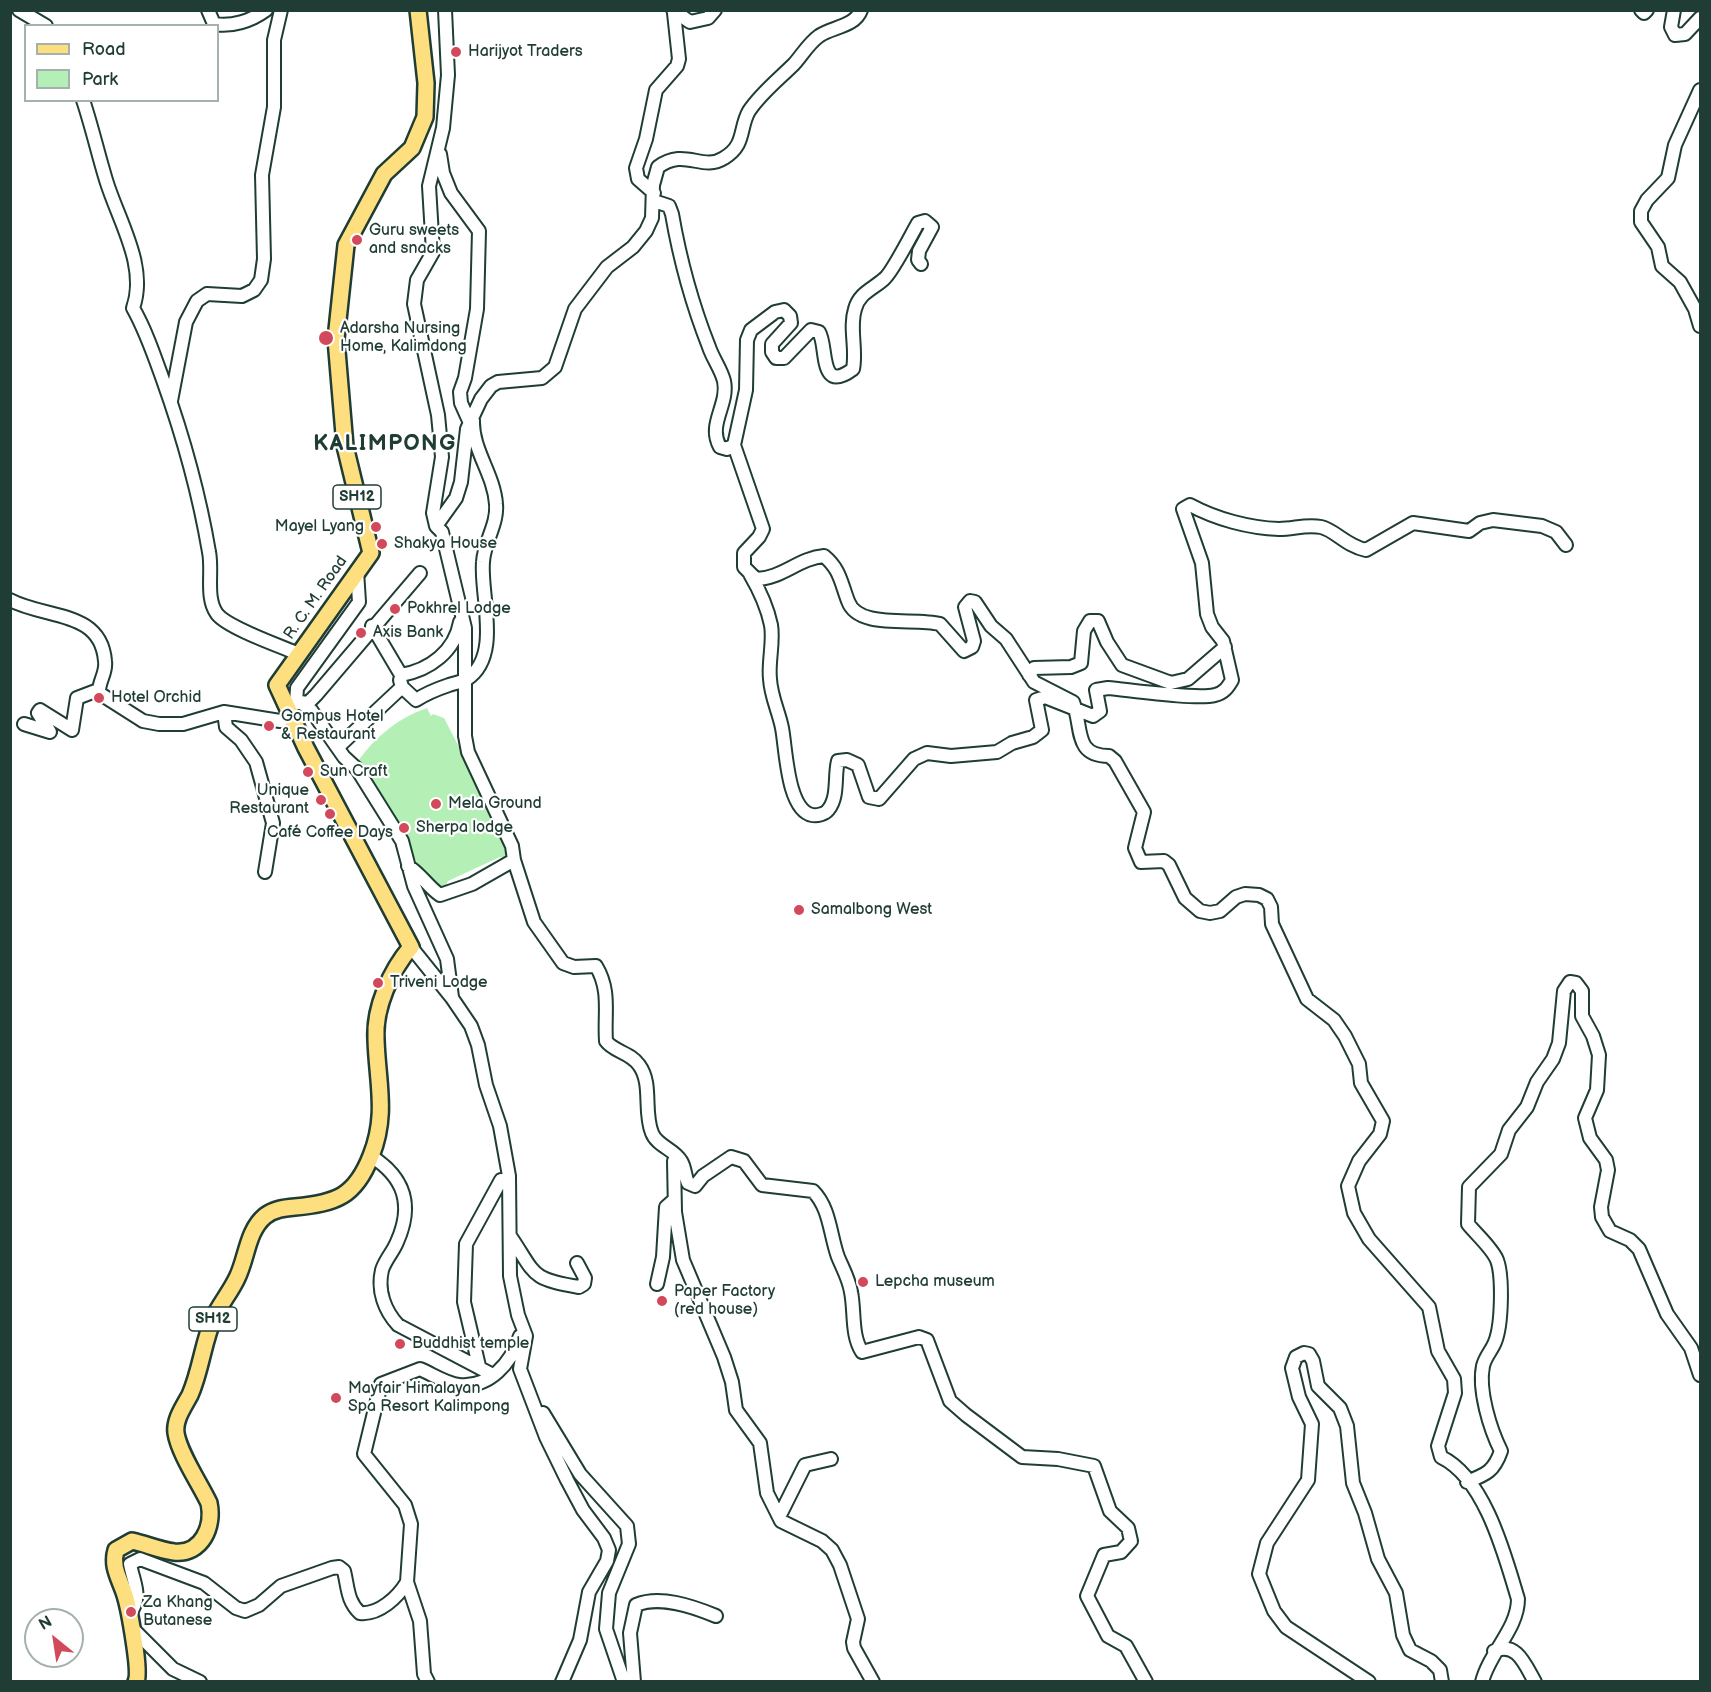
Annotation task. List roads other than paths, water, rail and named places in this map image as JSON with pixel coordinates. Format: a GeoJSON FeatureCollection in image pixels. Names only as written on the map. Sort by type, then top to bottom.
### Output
{"type":"FeatureCollection","features":[{"type":"Feature","properties":{"kind":"main road","name":"R. C. M. Road"},"geometry":{"type":"LineString","coordinates":[[411,947],[294,707],[277,685],[370,553],[345,446],[336,339],[346,245],[384,174],[412,148],[425,117],[426,83],[418,10]]}},
{"type":"Feature","properties":{"kind":"main road","name":"SH12"},"geometry":{"type":"LineString","coordinates":[[136,1682],[138,1671],[130,1621],[115,1568],[116,1550],[132,1541],[160,1549],[184,1551],[204,1538],[210,1523],[209,1503],[178,1440],[177,1422],[200,1371],[208,1332],[237,1279],[252,1233],[264,1217],[274,1210],[326,1204],[351,1190],[361,1177],[377,1136],[381,1106],[375,1038],[377,1024],[394,969],[411,947]]}},
{"type":"Feature","properties":{"kind":"street"},"geometry":{"type":"LineString","coordinates":[[19,10],[43,24]]}},
{"type":"Feature","properties":{"kind":"street"},"geometry":{"type":"LineString","coordinates":[[208,10],[214,24]]}},
{"type":"Feature","properties":{"kind":"street"},"geometry":{"type":"LineString","coordinates":[[219,25],[253,20],[266,10]]}},
{"type":"Feature","properties":{"kind":"street"},"geometry":{"type":"LineString","coordinates":[[171,401],[186,322],[197,301],[207,294],[242,296],[254,290],[261,280],[264,259],[262,175],[274,107],[274,40],[281,10]]}},
{"type":"Feature","properties":{"kind":"street"},"geometry":{"type":"LineString","coordinates":[[445,10],[448,75],[440,147],[429,186],[433,252],[417,280],[414,304],[438,415],[442,457],[434,495],[433,513],[436,526],[441,532],[462,612],[467,680],[465,736],[468,752],[512,846],[514,860],[534,922],[562,963],[574,967],[596,966],[604,979],[608,1006],[606,1041],[610,1047],[626,1052],[640,1066],[645,1081],[647,1120],[652,1136],[682,1162],[688,1183],[695,1186],[703,1176],[731,1157],[744,1161],[762,1185],[813,1191],[826,1214],[838,1256],[847,1274],[856,1342],[862,1352],[919,1337],[927,1340],[950,1401],[966,1415],[1022,1456],[1058,1459],[1094,1466],[1110,1511],[1128,1528],[1131,1541],[1121,1552],[1104,1555],[1087,1596],[1108,1636],[1126,1646],[1146,1682]]}},
{"type":"Feature","properties":{"kind":"street"},"geometry":{"type":"LineString","coordinates":[[673,12],[690,22],[708,18],[715,10]]}},
{"type":"Feature","properties":{"kind":"street"},"geometry":{"type":"LineString","coordinates":[[436,526],[456,498],[461,482],[464,442],[471,419],[490,386],[498,382],[542,378],[555,368],[575,309],[607,267],[633,247],[646,231],[652,218],[655,175],[658,167],[675,157],[713,163],[730,154],[742,139],[748,113],[758,101],[819,36],[847,24],[861,10]]}},
{"type":"Feature","properties":{"kind":"street"},"geometry":{"type":"LineString","coordinates":[[1641,10],[1644,13],[1647,10]]}},
{"type":"Feature","properties":{"kind":"street"},"geometry":{"type":"LineString","coordinates":[[1674,10],[1671,27],[1675,35],[1685,34],[1701,18]]}},
{"type":"Feature","properties":{"kind":"street"},"geometry":{"type":"LineString","coordinates":[[673,12],[679,59],[677,66],[656,90],[646,139],[636,168],[638,179],[654,197],[669,206],[672,214],[682,268],[708,346],[723,380],[725,392],[714,429],[716,439],[720,447],[727,449],[734,445]]}},
{"type":"Feature","properties":{"kind":"street"},"geometry":{"type":"LineString","coordinates":[[1701,90],[1675,145],[1668,178],[1647,200],[1641,211],[1641,222],[1658,247],[1662,266],[1680,282],[1688,293],[1701,326]]}},
{"type":"Feature","properties":{"kind":"street"},"geometry":{"type":"LineString","coordinates":[[84,102],[109,188],[132,254],[138,293],[133,308],[143,326],[171,401],[200,497],[210,558],[210,602],[218,615],[228,621],[299,654]]}},
{"type":"Feature","properties":{"kind":"street"},"geometry":{"type":"LineString","coordinates":[[372,626],[384,643],[402,687],[416,700],[431,691],[467,680],[481,661],[489,633],[483,559],[492,535],[496,506],[491,479],[476,440],[471,419],[461,403],[460,392],[465,378],[477,309],[480,263],[479,231],[452,193],[441,164],[440,147]]}},
{"type":"Feature","properties":{"kind":"street"},"geometry":{"type":"LineString","coordinates":[[921,264],[918,260],[919,251],[932,227],[925,221],[918,224],[885,278],[862,295],[855,306],[853,318],[856,357],[853,369],[845,376],[836,375],[827,370],[823,359],[824,340],[819,332],[811,330],[784,358],[776,358],[772,352],[772,344],[791,323],[790,316],[784,310],[775,312],[751,330],[747,340],[746,390],[734,445],[763,529],[759,537],[744,552],[744,567],[756,579],[766,579],[815,557],[824,556],[837,567],[848,603],[854,612],[873,620],[912,620],[939,624],[964,651],[972,647],[974,641],[965,608],[970,601],[975,602],[991,626],[1006,639],[1034,682],[1069,699],[1076,709],[1080,737],[1089,752],[1096,756],[1109,756],[1115,761],[1144,812],[1144,822],[1135,848],[1142,862],[1164,861],[1175,872],[1185,898],[1200,911],[1210,914],[1220,911],[1236,897],[1245,894],[1259,895],[1267,899],[1271,907],[1272,924],[1307,999],[1334,1020],[1345,1036],[1359,1064],[1361,1083],[1383,1121],[1380,1134],[1359,1161],[1348,1186],[1354,1213],[1369,1239],[1429,1307],[1438,1351],[1454,1379],[1455,1393],[1438,1446],[1441,1457],[1452,1462],[1492,1519],[1518,1599],[1518,1612],[1494,1651],[1482,1682]]}},
{"type":"Feature","properties":{"kind":"street"},"geometry":{"type":"LineString","coordinates":[[750,574],[767,608],[771,628],[770,679],[774,705],[782,724],[787,770],[800,808],[808,814],[818,816],[828,810],[834,797],[838,761],[847,760],[858,765],[869,797],[879,799],[914,759],[927,753],[975,756],[997,752],[1012,743],[1033,737],[1042,730],[1036,700],[1045,697],[1093,716],[1100,711],[1096,690],[1108,688],[1215,695],[1226,690],[1232,680],[1225,647],[1207,614],[1202,562],[1186,523],[1184,509],[1190,505],[1204,513],[1254,527],[1281,529],[1308,525],[1324,528],[1352,547],[1366,550],[1413,524],[1469,531],[1480,523],[1493,520],[1542,526],[1556,532],[1566,545]]}},
{"type":"Feature","properties":{"kind":"street"},"geometry":{"type":"LineString","coordinates":[[294,707],[297,688],[360,602],[357,571]]}},
{"type":"Feature","properties":{"kind":"street"},"geometry":{"type":"LineString","coordinates":[[98,690],[117,706],[143,721],[183,724],[224,712],[280,722],[294,707],[308,703],[316,695],[372,626],[420,573]]}},
{"type":"Feature","properties":{"kind":"street"},"geometry":{"type":"LineString","coordinates":[[10,600],[32,611],[85,623],[103,651],[104,676],[98,690],[78,698],[72,730],[40,710],[38,713],[50,732],[24,724]]}},
{"type":"Feature","properties":{"kind":"street"},"geometry":{"type":"LineString","coordinates":[[398,673],[401,675],[415,673],[447,651],[458,634],[462,612]]}},
{"type":"Feature","properties":{"kind":"street"},"geometry":{"type":"LineString","coordinates":[[1029,675],[1034,668],[1071,667],[1081,663],[1084,631],[1090,621],[1098,621],[1107,642],[1122,665],[1171,683],[1188,679],[1225,647]]}},
{"type":"Feature","properties":{"kind":"street"},"geometry":{"type":"LineString","coordinates":[[338,747],[402,687]]}},
{"type":"Feature","properties":{"kind":"street"},"geometry":{"type":"LineString","coordinates":[[294,707],[311,710],[380,803],[402,841],[414,886],[447,959],[452,998]]}},
{"type":"Feature","properties":{"kind":"street"},"geometry":{"type":"LineString","coordinates":[[224,712],[226,727],[241,740],[256,762],[273,823],[265,872]]}},
{"type":"Feature","properties":{"kind":"street"},"geometry":{"type":"LineString","coordinates":[[408,866],[420,873],[431,889],[440,895],[472,884],[514,860]]}},
{"type":"Feature","properties":{"kind":"street"},"geometry":{"type":"LineString","coordinates":[[411,947],[452,998],[473,1030],[486,1085],[500,1126],[509,1176],[510,1276],[526,1336],[520,1369],[546,1437],[577,1500],[609,1550],[607,1561],[589,1592],[580,1640],[562,1682]]}},
{"type":"Feature","properties":{"kind":"street"},"geometry":{"type":"LineString","coordinates":[[1467,1482],[1484,1475],[1496,1466],[1501,1451],[1491,1431],[1482,1374],[1484,1363],[1501,1324],[1502,1310],[1497,1260],[1468,1224],[1469,1187],[1501,1154],[1509,1130],[1527,1107],[1537,1082],[1553,1059],[1559,1043],[1564,991],[1570,982],[1576,983],[1582,991],[1582,1016],[1599,1054],[1597,1090],[1585,1118],[1590,1138],[1606,1160],[1608,1170],[1601,1207],[1602,1217],[1610,1231],[1630,1240],[1639,1249],[1667,1314],[1691,1348],[1701,1375]]}},
{"type":"Feature","properties":{"kind":"street"},"geometry":{"type":"LineString","coordinates":[[670,1152],[676,1172],[674,1200],[686,1269],[724,1357],[732,1382],[736,1410],[760,1443],[767,1493],[779,1517],[822,1541],[832,1550],[856,1606],[858,1619],[853,1642],[854,1648],[873,1682]]}},
{"type":"Feature","properties":{"kind":"street"},"geometry":{"type":"LineString","coordinates":[[371,1156],[396,1176],[401,1183],[405,1202],[402,1230],[382,1271],[383,1305],[388,1314],[405,1329],[493,1375]]}},
{"type":"Feature","properties":{"kind":"street"},"geometry":{"type":"LineString","coordinates":[[479,1366],[464,1302],[466,1244],[501,1180]]}},
{"type":"Feature","properties":{"kind":"street"},"geometry":{"type":"LineString","coordinates":[[657,1284],[663,1257],[666,1207],[674,1200]]}},
{"type":"Feature","properties":{"kind":"street"},"geometry":{"type":"LineString","coordinates":[[509,1235],[527,1264],[542,1280],[579,1287],[584,1284],[585,1278],[577,1263]]}},
{"type":"Feature","properties":{"kind":"street"},"geometry":{"type":"LineString","coordinates":[[428,1682],[424,1674],[420,1621],[407,1582],[411,1524],[405,1505],[364,1454],[381,1384],[420,1369],[458,1385],[481,1384],[507,1365],[515,1351],[522,1323]]}},
{"type":"Feature","properties":{"kind":"street"},"geometry":{"type":"LineString","coordinates":[[1369,1682],[1286,1627],[1274,1611],[1259,1574],[1267,1543],[1308,1480],[1312,1424],[1299,1397],[1292,1368],[1296,1357],[1304,1353],[1309,1354],[1313,1361],[1318,1386],[1336,1402],[1347,1426],[1353,1483],[1365,1513],[1378,1559],[1396,1593],[1403,1635],[1410,1650],[1431,1661],[1440,1670],[1442,1682]]}},
{"type":"Feature","properties":{"kind":"street"},"geometry":{"type":"LineString","coordinates":[[527,1390],[580,1474],[627,1526],[629,1544],[609,1593],[606,1629],[624,1682]]}},
{"type":"Feature","properties":{"kind":"street"},"geometry":{"type":"LineString","coordinates":[[779,1517],[805,1466],[831,1459]]}},
{"type":"Feature","properties":{"kind":"street"},"geometry":{"type":"LineString","coordinates":[[201,1682],[173,1670],[130,1621],[137,1604],[138,1594],[130,1564],[140,1559],[204,1583],[236,1608],[245,1611],[259,1605],[281,1586],[332,1568],[339,1567],[344,1571],[348,1594],[354,1607],[360,1613],[375,1610],[390,1602],[407,1582]]}},
{"type":"Feature","properties":{"kind":"street"},"geometry":{"type":"LineString","coordinates":[[634,1682],[630,1633],[636,1605],[646,1601],[690,1605],[716,1616]]}},
{"type":"Feature","properties":{"kind":"street"},"geometry":{"type":"LineString","coordinates":[[1494,1651],[1504,1647],[1512,1648],[1524,1662],[1535,1682]]}},
{"type":"Feature","properties":{"kind":"place","name":"Harijyot Traders"},"geometry":{"type":"Point","coordinates":[456,52]}},
{"type":"Feature","properties":{"kind":"place","name":"Guru sweets and snacks"},"geometry":{"type":"Point","coordinates":[357,240]}},
{"type":"Feature","properties":{"kind":"place","name":"Adarsha Nursing Home, Kalimdong"},"geometry":{"type":"Point","coordinates":[326,338]}},
{"type":"Feature","properties":{"kind":"place","name":"Mayel Lyang"},"geometry":{"type":"Point","coordinates":[376,527]}},
{"type":"Feature","properties":{"kind":"place","name":"Shakya House"},"geometry":{"type":"Point","coordinates":[382,544]}},
{"type":"Feature","properties":{"kind":"place","name":"Pokhrel Lodge"},"geometry":{"type":"Point","coordinates":[395,609]}},
{"type":"Feature","properties":{"kind":"place","name":"Axis Bank"},"geometry":{"type":"Point","coordinates":[361,633]}},
{"type":"Feature","properties":{"kind":"place","name":"Hotel Orchid"},"geometry":{"type":"Point","coordinates":[99,698]}},
{"type":"Feature","properties":{"kind":"place","name":"Gompus Hotel & Restaurant"},"geometry":{"type":"Point","coordinates":[269,726]}},
{"type":"Feature","properties":{"kind":"place","name":"Sun Craft"},"geometry":{"type":"Point","coordinates":[308,772]}},
{"type":"Feature","properties":{"kind":"place","name":"Unique Restaurant"},"geometry":{"type":"Point","coordinates":[321,800]}},
{"type":"Feature","properties":{"kind":"place","name":"Mela Ground"},"geometry":{"type":"Point","coordinates":[436,804]}},
{"type":"Feature","properties":{"kind":"place","name":"Café Coffee Days"},"geometry":{"type":"Point","coordinates":[330,814]}},
{"type":"Feature","properties":{"kind":"place","name":"Sherpa lodge"},"geometry":{"type":"Point","coordinates":[404,828]}},
{"type":"Feature","properties":{"kind":"place","name":"Samalbong West"},"geometry":{"type":"Point","coordinates":[799,910]}},
{"type":"Feature","properties":{"kind":"place","name":"Triveni Lodge"},"geometry":{"type":"Point","coordinates":[378,983]}},
{"type":"Feature","properties":{"kind":"place","name":"Lepcha museum"},"geometry":{"type":"Point","coordinates":[863,1282]}},
{"type":"Feature","properties":{"kind":"place","name":"Paper Factory (red house)"},"geometry":{"type":"Point","coordinates":[662,1301]}},
{"type":"Feature","properties":{"kind":"place","name":"Buddhist temple"},"geometry":{"type":"Point","coordinates":[400,1344]}},
{"type":"Feature","properties":{"kind":"place","name":"Mayfair Himalayan Spa Resort Kalimpong"},"geometry":{"type":"Point","coordinates":[336,1398]}},
{"type":"Feature","properties":{"kind":"place","name":"Za Khang Butanese"},"geometry":{"type":"Point","coordinates":[131,1612]}},
{"type":"Feature","properties":{"kind":"district","name":"KALIMPONG"},"geometry":{"type":"Point","coordinates":[385,444]}}]}
